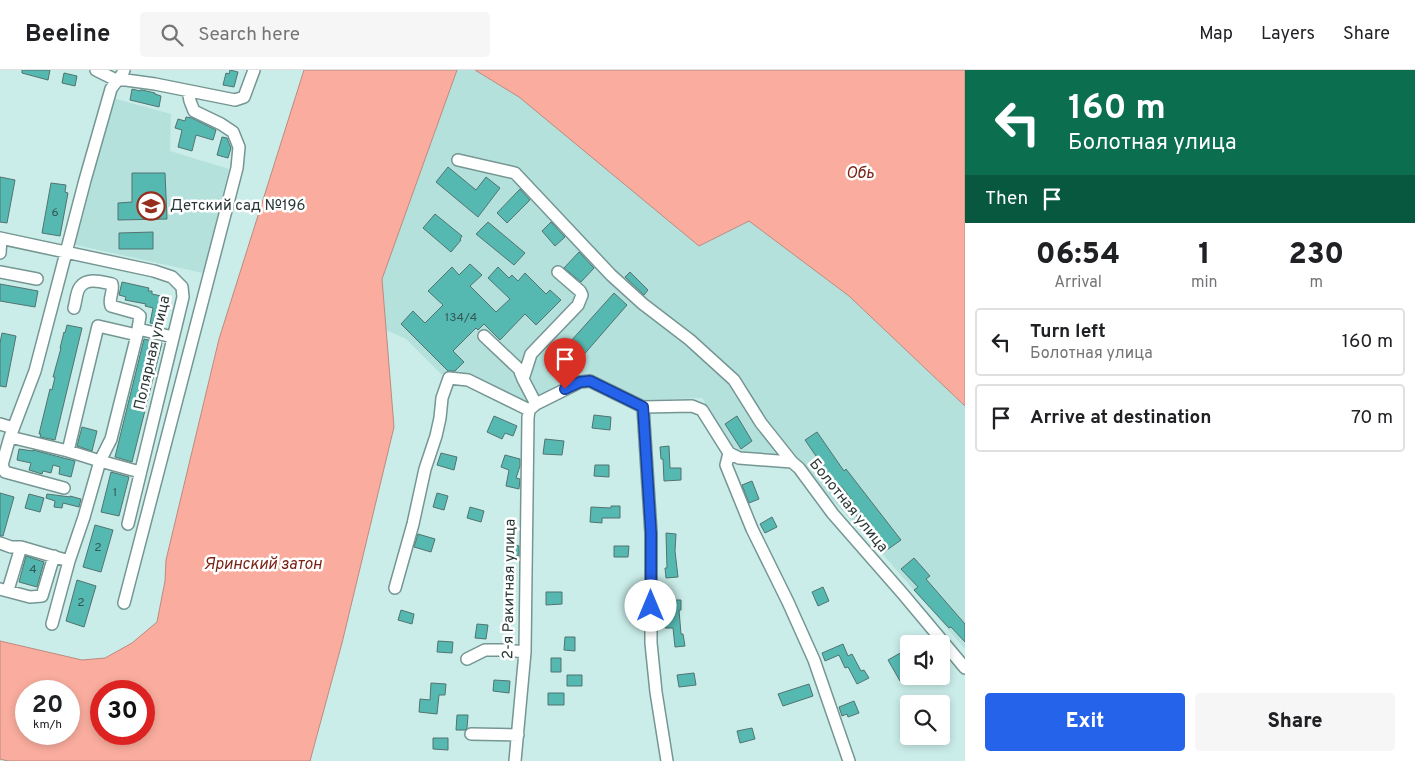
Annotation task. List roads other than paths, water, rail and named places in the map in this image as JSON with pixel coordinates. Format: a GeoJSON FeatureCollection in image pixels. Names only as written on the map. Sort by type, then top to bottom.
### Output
{"type":"FeatureCollection","features":[{"type":"Feature","properties":{"kind":"street"},"geometry":{"type":"LineString","coordinates":[[96,70],[116,80],[155,84],[234,100],[244,97],[254,70]]}},
{"type":"Feature","properties":{"kind":"street"},"geometry":{"type":"LineString","coordinates":[[64,488],[5,472],[1,466],[35,371],[111,89],[124,70]]}},
{"type":"Feature","properties":{"kind":"street"},"geometry":{"type":"LineString","coordinates":[[124,603],[237,168],[239,147],[233,132],[194,111],[188,91]]}},
{"type":"Feature","properties":{"kind":"street"},"geometry":{"type":"LineString","coordinates":[[458,160],[515,173],[611,275],[643,304],[690,340],[734,380],[761,423],[792,462]]}},
{"type":"Feature","properties":{"kind":"street"},"geometry":{"type":"LineString","coordinates":[[0,253],[1,239]]}},
{"type":"Feature","properties":{"kind":"street","name":"Полярная улица"},"geometry":{"type":"LineString","coordinates":[[1,239],[154,271],[172,277],[182,287],[183,297],[128,524]]}},
{"type":"Feature","properties":{"kind":"street"},"geometry":{"type":"LineString","coordinates":[[0,272],[36,278]]}},
{"type":"Feature","properties":{"kind":"street"},"geometry":{"type":"LineString","coordinates":[[523,379],[531,354],[578,305],[582,295],[580,291],[558,272]]}},
{"type":"Feature","properties":{"kind":"street"},"geometry":{"type":"LineString","coordinates":[[52,624],[69,561],[100,462],[111,439],[140,316],[111,306],[112,284],[94,280],[79,288],[74,308]]}},
{"type":"Feature","properties":{"kind":"street"},"geometry":{"type":"LineString","coordinates":[[68,451],[98,326],[173,336]]}},
{"type":"Feature","properties":{"kind":"street"},"geometry":{"type":"LineString","coordinates":[[484,336],[519,370],[531,411]]}},
{"type":"Feature","properties":{"kind":"street"},"geometry":{"type":"LineString","coordinates":[[395,588],[413,524],[425,469],[436,436],[442,398],[449,378],[468,380],[531,411]]}},
{"type":"Feature","properties":{"kind":"street"},"geometry":{"type":"LineString","coordinates":[[531,411],[580,382],[590,381],[643,407],[692,406],[702,410],[729,453],[726,466],[752,530],[814,660],[849,761]]}},
{"type":"Feature","properties":{"kind":"street"},"geometry":{"type":"LineString","coordinates":[[643,407],[651,533],[651,643],[656,692],[667,761]]}},
{"type":"Feature","properties":{"kind":"street","name":"2-я Ракитная улица"},"geometry":{"type":"LineString","coordinates":[[515,761],[526,652],[531,411]]}},
{"type":"Feature","properties":{"kind":"street"},"geometry":{"type":"LineString","coordinates":[[0,424],[12,432],[100,462],[140,472]]}},
{"type":"Feature","properties":{"kind":"street","name":"Болотная улица"},"geometry":{"type":"LineString","coordinates":[[729,453],[739,458],[792,462],[799,468],[833,514],[964,666]]}},
{"type":"Feature","properties":{"kind":"street"},"geometry":{"type":"LineString","coordinates":[[0,544],[21,547],[69,561]]}},
{"type":"Feature","properties":{"kind":"street"},"geometry":{"type":"LineString","coordinates":[[21,547],[4,590],[30,597],[42,596],[54,556]]}},
{"type":"Feature","properties":{"kind":"street"},"geometry":{"type":"LineString","coordinates":[[467,658],[485,650],[526,652]]}},
{"type":"Feature","properties":{"kind":"street"},"geometry":{"type":"LineString","coordinates":[[471,734],[518,735]]}},
{"type":"Feature","properties":{"kind":"water","name":"Яринский затон"},"geometry":{"type":"Polygon","coordinates":[[[304,70],[457,70],[382,279],[394,427],[342,643],[310,761],[8,761],[0,759],[0,641],[82,660],[105,658],[132,643],[157,622],[165,581],[166,560],[219,339],[304,70]]]}},
{"type":"Feature","properties":{"kind":"water","name":"Обь"},"geometry":{"type":"Polygon","coordinates":[[[475,70],[965,70],[965,406],[849,296],[749,221],[699,246],[519,97],[475,70]]]}},
{"type":"Feature","properties":{"kind":"place","name":"Детский сад №196"},"geometry":{"type":"Point","coordinates":[151,206]}}]}
